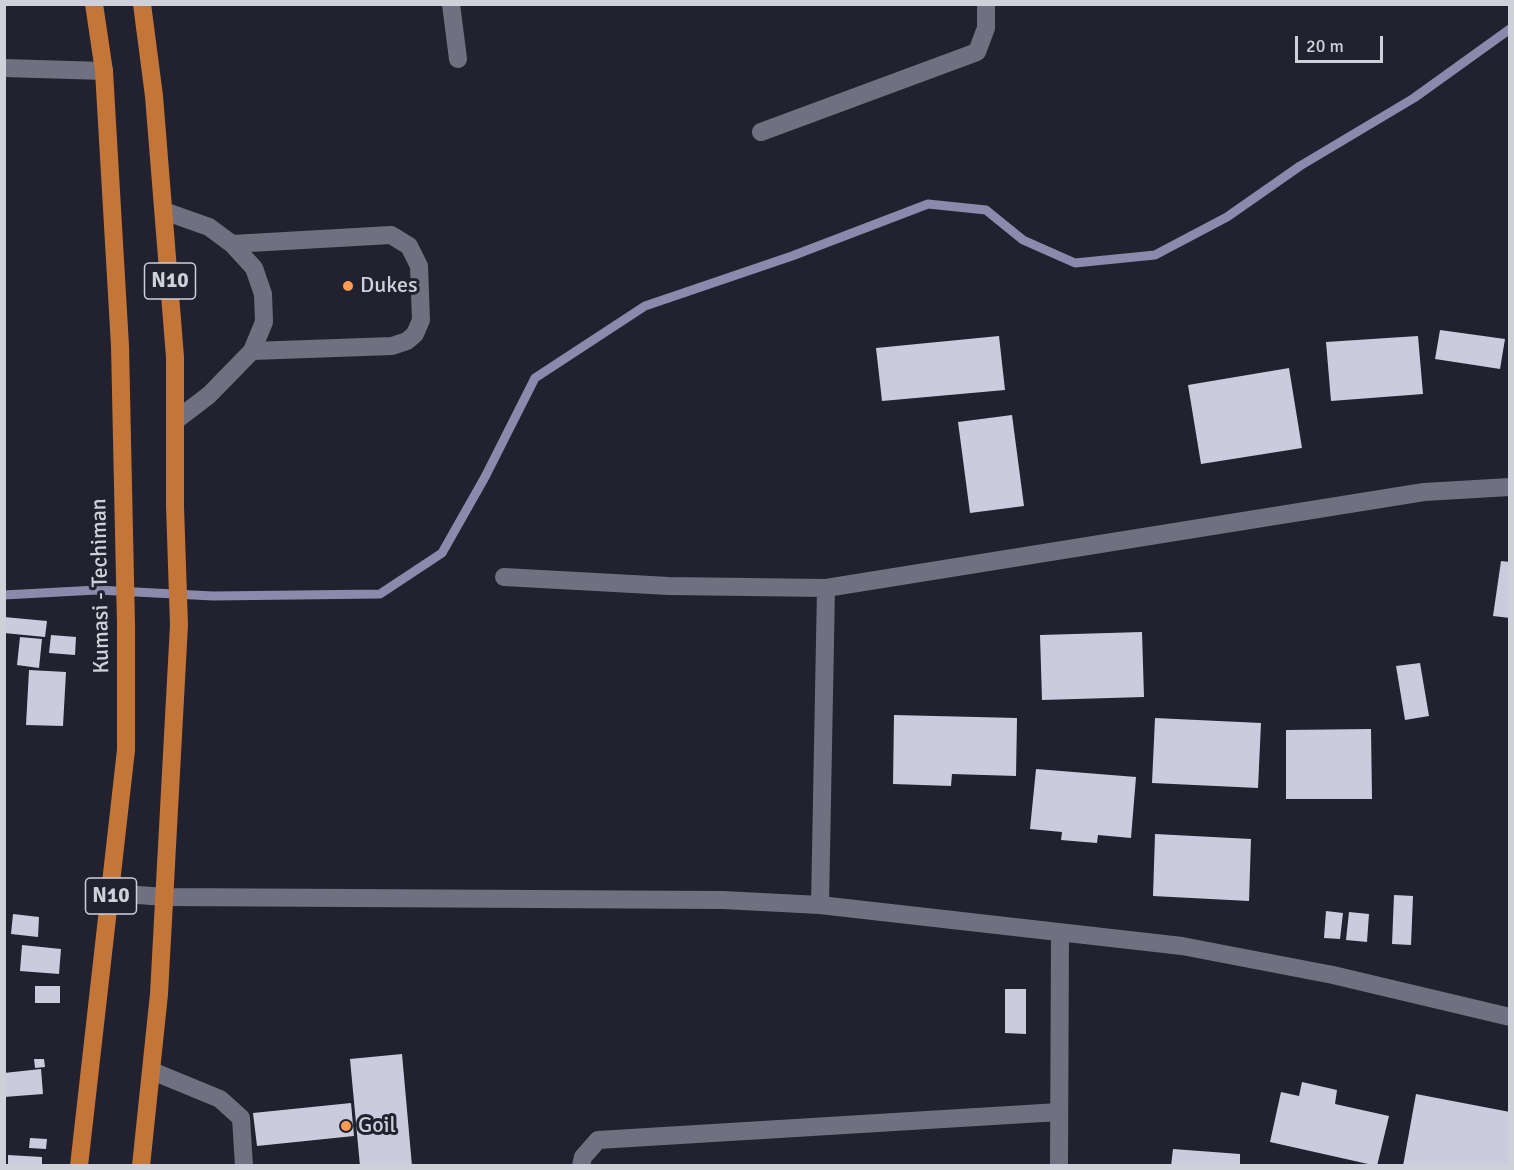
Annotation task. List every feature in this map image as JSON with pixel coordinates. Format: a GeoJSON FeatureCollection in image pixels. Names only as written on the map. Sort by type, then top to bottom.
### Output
{"type":"FeatureCollection","features":[{"type":"Feature","properties":{"kind":"highway","name":"Kumasi - Techiman"},"geometry":{"type":"LineString","coordinates":[[79,1166],[126,750],[126,625],[120,346],[104,71],[94,4]]}},
{"type":"Feature","properties":{"kind":"highway","name":"N10"},"geometry":{"type":"LineString","coordinates":[[141,1166],[152,1071],[165,897],[179,625],[179,558],[175,506],[175,357],[164,211],[142,4]]}},
{"type":"Feature","properties":{"kind":"street"},"geometry":{"type":"LineString","coordinates":[[451,4],[458,59]]}},
{"type":"Feature","properties":{"kind":"street"},"geometry":{"type":"LineString","coordinates":[[761,132],[977,52],[986,28],[986,4]]}},
{"type":"Feature","properties":{"kind":"street"},"geometry":{"type":"LineString","coordinates":[[4,68],[104,71]]}},
{"type":"Feature","properties":{"kind":"street"},"geometry":{"type":"LineString","coordinates":[[164,211],[209,227],[232,244],[254,268],[263,294],[264,322],[252,351],[216,388],[175,421]]}},
{"type":"Feature","properties":{"kind":"street"},"geometry":{"type":"LineString","coordinates":[[232,244],[391,235],[409,246],[419,266],[421,320],[415,334],[406,341],[392,346],[252,351]]}},
{"type":"Feature","properties":{"kind":"street"},"geometry":{"type":"LineString","coordinates":[[504,577],[669,586],[826,588],[1424,492],[1509,488]]}},
{"type":"Feature","properties":{"kind":"street"},"geometry":{"type":"LineString","coordinates":[[820,905],[826,588]]}},
{"type":"Feature","properties":{"kind":"street"},"geometry":{"type":"LineString","coordinates":[[111,893],[165,897],[723,900],[820,905],[1182,946],[1255,959],[1509,1017]]}},
{"type":"Feature","properties":{"kind":"street"},"geometry":{"type":"LineString","coordinates":[[1059,1166],[1060,932]]}},
{"type":"Feature","properties":{"kind":"street"},"geometry":{"type":"LineString","coordinates":[[152,1071],[220,1099],[241,1118],[244,1166]]}},
{"type":"Feature","properties":{"kind":"street"},"geometry":{"type":"LineString","coordinates":[[581,1166],[583,1157],[598,1140],[1059,1112]]}},
{"type":"Feature","properties":{"kind":"building"},"geometry":{"type":"Polygon","coordinates":[[[1440,330],[1505,339],[1500,369],[1435,359],[1440,330]]]}},
{"type":"Feature","properties":{"kind":"building"},"geometry":{"type":"Polygon","coordinates":[[[999,336],[1005,390],[882,401],[876,348],[999,336]]]}},
{"type":"Feature","properties":{"kind":"building"},"geometry":{"type":"Polygon","coordinates":[[[1418,336],[1423,394],[1331,401],[1326,342],[1418,336]]]}},
{"type":"Feature","properties":{"kind":"building"},"geometry":{"type":"Polygon","coordinates":[[[1289,368],[1302,448],[1201,464],[1188,385],[1289,368]]]}},
{"type":"Feature","properties":{"kind":"building"},"geometry":{"type":"Polygon","coordinates":[[[1012,415],[1024,506],[970,513],[958,422],[1012,415]]]}},
{"type":"Feature","properties":{"kind":"building"},"geometry":{"type":"Polygon","coordinates":[[[1501,561],[1510,562],[1510,618],[1493,616],[1501,561]]]}},
{"type":"Feature","properties":{"kind":"building"},"geometry":{"type":"Polygon","coordinates":[[[4,617],[47,621],[45,637],[4,633],[4,617]]]}},
{"type":"Feature","properties":{"kind":"building"},"geometry":{"type":"Polygon","coordinates":[[[1142,632],[1144,697],[1042,700],[1040,635],[1142,632]]]}},
{"type":"Feature","properties":{"kind":"building"},"geometry":{"type":"Polygon","coordinates":[[[51,635],[76,637],[75,655],[49,653],[51,635]]]}},
{"type":"Feature","properties":{"kind":"building"},"geometry":{"type":"Polygon","coordinates":[[[20,637],[42,639],[39,668],[17,665],[20,637]]]}},
{"type":"Feature","properties":{"kind":"building"},"geometry":{"type":"Polygon","coordinates":[[[1420,663],[1429,716],[1405,720],[1396,666],[1420,663]]]}},
{"type":"Feature","properties":{"kind":"building"},"geometry":{"type":"Polygon","coordinates":[[[29,670],[66,672],[63,726],[26,725],[29,670]]]}},
{"type":"Feature","properties":{"kind":"building"},"geometry":{"type":"Polygon","coordinates":[[[894,715],[1017,718],[1016,776],[952,774],[951,786],[893,784],[894,715]]]}},
{"type":"Feature","properties":{"kind":"building"},"geometry":{"type":"Polygon","coordinates":[[[1155,718],[1261,723],[1258,788],[1152,783],[1155,718]]]}},
{"type":"Feature","properties":{"kind":"building"},"geometry":{"type":"Polygon","coordinates":[[[1371,729],[1372,799],[1286,799],[1286,730],[1371,729]]]}},
{"type":"Feature","properties":{"kind":"building"},"geometry":{"type":"Polygon","coordinates":[[[1036,769],[1136,777],[1131,838],[1098,835],[1097,843],[1061,840],[1062,832],[1030,829],[1036,769]]]}},
{"type":"Feature","properties":{"kind":"building"},"geometry":{"type":"Polygon","coordinates":[[[1155,834],[1251,839],[1249,901],[1153,896],[1155,834]]]}},
{"type":"Feature","properties":{"kind":"building"},"geometry":{"type":"Polygon","coordinates":[[[1394,895],[1413,896],[1411,945],[1392,944],[1394,895]]]}},
{"type":"Feature","properties":{"kind":"building"},"geometry":{"type":"Polygon","coordinates":[[[1326,911],[1343,913],[1340,939],[1324,938],[1326,911]]]}},
{"type":"Feature","properties":{"kind":"building"},"geometry":{"type":"Polygon","coordinates":[[[1349,912],[1369,914],[1367,942],[1346,940],[1349,912]]]}},
{"type":"Feature","properties":{"kind":"building"},"geometry":{"type":"Polygon","coordinates":[[[13,914],[39,917],[38,937],[11,934],[13,914]]]}},
{"type":"Feature","properties":{"kind":"building"},"geometry":{"type":"Polygon","coordinates":[[[22,945],[61,949],[59,974],[20,971],[22,945]]]}},
{"type":"Feature","properties":{"kind":"building"},"geometry":{"type":"Polygon","coordinates":[[[35,986],[60,986],[60,1003],[35,1003],[35,986]]]}},
{"type":"Feature","properties":{"kind":"building"},"geometry":{"type":"Polygon","coordinates":[[[1005,989],[1026,989],[1026,1034],[1005,1033],[1005,989]]]}},
{"type":"Feature","properties":{"kind":"building"},"geometry":{"type":"Polygon","coordinates":[[[402,1054],[412,1166],[360,1166],[350,1059],[402,1054]]]}},
{"type":"Feature","properties":{"kind":"building"},"geometry":{"type":"Polygon","coordinates":[[[34,1059],[44,1059],[45,1067],[35,1068],[34,1059]]]}},
{"type":"Feature","properties":{"kind":"building"},"geometry":{"type":"Polygon","coordinates":[[[41,1069],[43,1094],[4,1097],[4,1073],[41,1069]]]}},
{"type":"Feature","properties":{"kind":"building"},"geometry":{"type":"Polygon","coordinates":[[[1302,1082],[1337,1090],[1335,1104],[1389,1116],[1377,1166],[1270,1142],[1281,1092],[1299,1096],[1302,1082]]]}},
{"type":"Feature","properties":{"kind":"building"},"geometry":{"type":"Polygon","coordinates":[[[1416,1094],[1510,1112],[1510,1166],[1403,1166],[1416,1094]]]}},
{"type":"Feature","properties":{"kind":"building"},"geometry":{"type":"Polygon","coordinates":[[[351,1103],[354,1136],[257,1146],[253,1113],[351,1103]]]}},
{"type":"Feature","properties":{"kind":"building"},"geometry":{"type":"Polygon","coordinates":[[[30,1138],[47,1139],[46,1149],[29,1148],[30,1138]]]}},
{"type":"Feature","properties":{"kind":"building"},"geometry":{"type":"Polygon","coordinates":[[[1173,1149],[1240,1154],[1240,1166],[1171,1166],[1173,1149]]]}},
{"type":"Feature","properties":{"kind":"building"},"geometry":{"type":"Polygon","coordinates":[[[8,1155],[42,1157],[42,1166],[8,1166],[8,1155]]]}},
{"type":"Feature","properties":{"kind":"waterway"},"geometry":{"type":"LineString","coordinates":[[4,595],[97,590],[213,596],[380,594],[442,553],[485,477],[535,378],[645,306],[792,256],[928,204],[986,210],[1023,240],[1075,263],[1155,255],[1227,217],[1300,166],[1414,98],[1510,29]]}},
{"type":"Feature","properties":{"kind":"place","name":"Dukes"},"geometry":{"type":"Point","coordinates":[348,286]}},
{"type":"Feature","properties":{"kind":"place","name":"Goil"},"geometry":{"type":"Point","coordinates":[346,1126]}}]}
